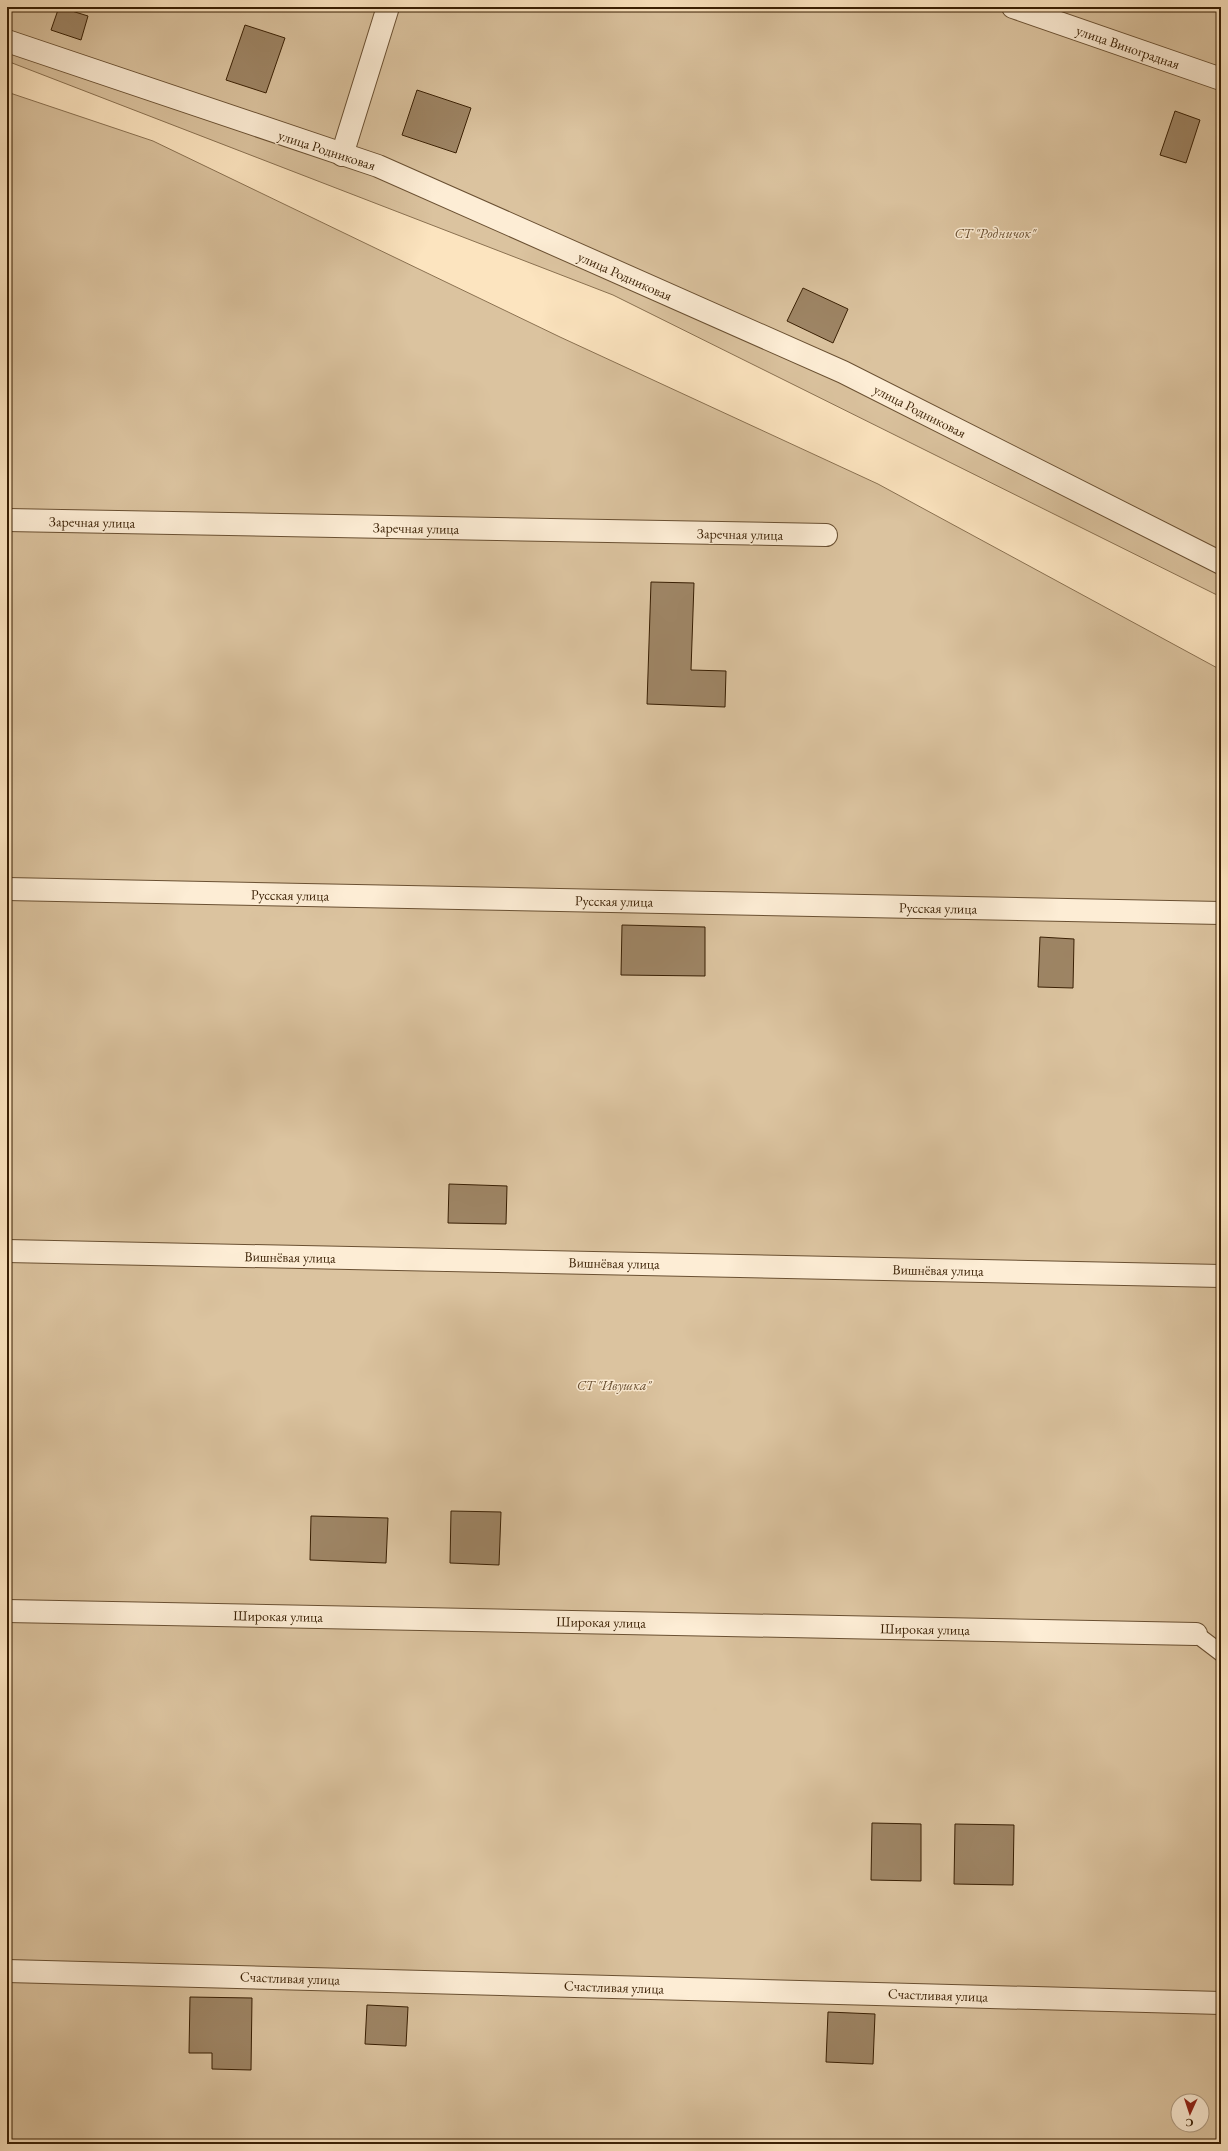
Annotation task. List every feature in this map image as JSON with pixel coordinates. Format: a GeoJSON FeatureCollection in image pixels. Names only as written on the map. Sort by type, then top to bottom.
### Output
{"type":"FeatureCollection","features":[{"type":"Feature","properties":{"kind":"street"},"geometry":{"type":"LineString","coordinates":[[342,155],[388,7]]}},
{"type":"Feature","properties":{"kind":"street","name":"улица Виноградная"},"geometry":{"type":"LineString","coordinates":[[1013,7],[1221,80]]}},
{"type":"Feature","properties":{"kind":"street","name":"улица Родниковая"},"geometry":{"type":"LineString","coordinates":[[7,41],[378,166],[843,372],[1221,564]]}},
{"type":"Feature","properties":{"kind":"street","name":"Заречная улица"},"geometry":{"type":"LineString","coordinates":[[7,520],[826,535]]}},
{"type":"Feature","properties":{"kind":"street","name":"Русская улица"},"geometry":{"type":"LineString","coordinates":[[7,889],[1221,913]]}},
{"type":"Feature","properties":{"kind":"street","name":"Вишнёвая улица"},"geometry":{"type":"LineString","coordinates":[[7,1251],[1221,1276]]}},
{"type":"Feature","properties":{"kind":"street","name":"Широкая улица"},"geometry":{"type":"LineString","coordinates":[[7,1611],[1196,1634]]}},
{"type":"Feature","properties":{"kind":"street","name":"Счастливая улица"},"geometry":{"type":"LineString","coordinates":[[7,1971],[1221,2002]]}},
{"type":"Feature","properties":{"kind":"lane"},"geometry":{"type":"LineString","coordinates":[[1196,1634],[1221,1653]]}},
{"type":"Feature","properties":{"kind":"green space","name":"СТ \"Родничок\""},"geometry":{"type":"Polygon","coordinates":[[[7,7],[1221,7],[1221,597],[613,295],[7,61],[7,7]]]}},
{"type":"Feature","properties":{"kind":"green space","name":"СТ \"Ивушка\""},"geometry":{"type":"Polygon","coordinates":[[[7,92],[153,141],[560,337],[878,484],[1221,670],[1221,2144],[7,2144],[7,92]]]}},
{"type":"Feature","properties":{"kind":"building"},"geometry":{"type":"Polygon","coordinates":[[[59,7],[88,16],[81,40],[51,30],[59,7]]]}},
{"type":"Feature","properties":{"kind":"building"},"geometry":{"type":"Polygon","coordinates":[[[245,25],[285,38],[266,93],[226,80],[245,25]]]}},
{"type":"Feature","properties":{"kind":"building"},"geometry":{"type":"Polygon","coordinates":[[[417,90],[471,108],[456,153],[402,135],[417,90]]]}},
{"type":"Feature","properties":{"kind":"building"},"geometry":{"type":"Polygon","coordinates":[[[1175,111],[1200,120],[1186,163],[1160,155],[1175,111]]]}},
{"type":"Feature","properties":{"kind":"building"},"geometry":{"type":"Polygon","coordinates":[[[803,288],[848,309],[833,343],[787,321],[803,288]]]}},
{"type":"Feature","properties":{"kind":"building"},"geometry":{"type":"Polygon","coordinates":[[[651,582],[694,583],[691,670],[726,671],[725,707],[647,704],[651,582]]]}},
{"type":"Feature","properties":{"kind":"building"},"geometry":{"type":"Polygon","coordinates":[[[622,925],[705,927],[705,976],[621,975],[622,925]]]}},
{"type":"Feature","properties":{"kind":"building"},"geometry":{"type":"Polygon","coordinates":[[[1040,937],[1074,939],[1073,988],[1038,987],[1040,937]]]}},
{"type":"Feature","properties":{"kind":"building"},"geometry":{"type":"Polygon","coordinates":[[[449,1184],[507,1186],[506,1224],[448,1223],[449,1184]]]}},
{"type":"Feature","properties":{"kind":"building"},"geometry":{"type":"Polygon","coordinates":[[[451,1511],[501,1512],[499,1565],[450,1563],[451,1511]]]}},
{"type":"Feature","properties":{"kind":"building"},"geometry":{"type":"Polygon","coordinates":[[[311,1516],[388,1518],[386,1563],[310,1560],[311,1516]]]}},
{"type":"Feature","properties":{"kind":"building"},"geometry":{"type":"Polygon","coordinates":[[[872,1823],[921,1824],[921,1881],[871,1880],[872,1823]]]}},
{"type":"Feature","properties":{"kind":"building"},"geometry":{"type":"Polygon","coordinates":[[[955,1824],[1014,1825],[1013,1885],[954,1884],[955,1824]]]}},
{"type":"Feature","properties":{"kind":"building"},"geometry":{"type":"Polygon","coordinates":[[[190,1997],[252,1998],[251,2070],[212,2069],[212,2053],[189,2053],[190,1997]]]}},
{"type":"Feature","properties":{"kind":"building"},"geometry":{"type":"Polygon","coordinates":[[[367,2005],[408,2007],[406,2046],[365,2044],[367,2005]]]}},
{"type":"Feature","properties":{"kind":"building"},"geometry":{"type":"Polygon","coordinates":[[[828,2012],[875,2014],[873,2064],[826,2062],[828,2012]]]}}]}
